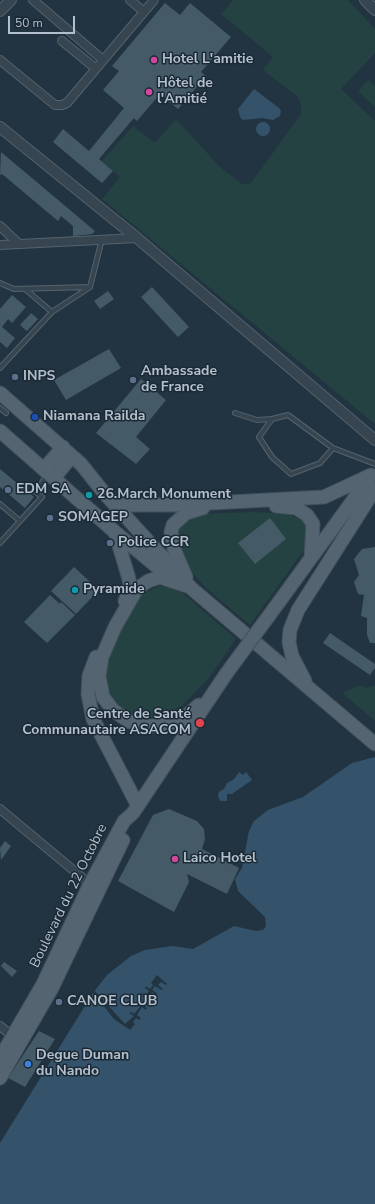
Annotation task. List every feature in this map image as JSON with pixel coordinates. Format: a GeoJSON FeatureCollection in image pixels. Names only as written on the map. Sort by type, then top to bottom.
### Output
{"type":"FeatureCollection","features":[{"type":"Feature","properties":{"kind":"main road"},"geometry":{"type":"LineString","coordinates":[[0,394],[67,452],[191,588],[375,744]]}},
{"type":"Feature","properties":{"kind":"main road"},"geometry":{"type":"LineString","coordinates":[[1,435],[49,473],[115,532],[174,581]]}},
{"type":"Feature","properties":{"kind":"main road"},"geometry":{"type":"LineString","coordinates":[[49,473],[67,452]]}},
{"type":"Feature","properties":{"kind":"main road"},"geometry":{"type":"LineString","coordinates":[[116,505],[172,505],[324,497],[374,469]]}},
{"type":"Feature","properties":{"kind":"main road"},"geometry":{"type":"LineString","coordinates":[[191,588],[160,577],[148,581],[135,592],[115,628],[102,657],[99,676],[103,697],[113,710],[128,721],[141,726],[157,726],[172,723],[186,716],[199,704],[226,674],[374,469]]}},
{"type":"Feature","properties":{"kind":"main road"},"geometry":{"type":"LineString","coordinates":[[319,697],[305,681],[292,656],[289,642],[290,630],[298,610],[375,488]]}},
{"type":"Feature","properties":{"kind":"main road"},"geometry":{"type":"LineString","coordinates":[[191,588],[174,549],[171,532],[173,525],[186,513],[195,509],[244,506],[282,506],[296,508],[307,515],[313,524],[311,558]]}},
{"type":"Feature","properties":{"kind":"main road"},"geometry":{"type":"LineString","coordinates":[[0,1078],[17,1040],[55,981],[131,825],[135,809],[93,719],[88,694],[89,676],[97,652],[126,601],[130,588],[127,569],[115,532]]}},
{"type":"Feature","properties":{"kind":"main road","name":"Boulevard du 22 Octobre"},"geometry":{"type":"LineString","coordinates":[[0,1058],[17,1040],[90,884],[124,821],[135,809],[226,674]]}},
{"type":"Feature","properties":{"kind":"street"},"geometry":{"type":"LineString","coordinates":[[0,11],[11,0]]}},
{"type":"Feature","properties":{"kind":"street"},"geometry":{"type":"LineString","coordinates":[[33,0],[102,59]]}},
{"type":"Feature","properties":{"kind":"street"},"geometry":{"type":"LineString","coordinates":[[130,0],[143,11]]}},
{"type":"Feature","properties":{"kind":"street"},"geometry":{"type":"LineString","coordinates":[[0,60],[55,105],[62,105],[67,103],[102,59],[154,0]]}},
{"type":"Feature","properties":{"kind":"street"},"geometry":{"type":"LineString","coordinates":[[365,0],[375,10]]}},
{"type":"Feature","properties":{"kind":"street"},"geometry":{"type":"LineString","coordinates":[[62,42],[95,68]]}},
{"type":"Feature","properties":{"kind":"street"},"geometry":{"type":"LineString","coordinates":[[0,127],[137,238],[375,440]]}},
{"type":"Feature","properties":{"kind":"street"},"geometry":{"type":"LineString","coordinates":[[0,226],[19,244]]}},
{"type":"Feature","properties":{"kind":"street"},"geometry":{"type":"LineString","coordinates":[[0,245],[137,238]]}},
{"type":"Feature","properties":{"kind":"street"},"geometry":{"type":"LineString","coordinates":[[0,809],[90,884]]}},
{"type":"Feature","properties":{"kind":"street"},"geometry":{"type":"LineString","coordinates":[[0,1026],[17,1040]]}},
{"type":"Feature","properties":{"kind":"lane"},"geometry":{"type":"LineString","coordinates":[[0,368],[52,312],[90,287],[102,239]]}},
{"type":"Feature","properties":{"kind":"lane"},"geometry":{"type":"LineString","coordinates":[[0,283],[14,289],[90,287]]}},
{"type":"Feature","properties":{"kind":"lane"},"geometry":{"type":"LineString","coordinates":[[25,289],[52,312]]}},
{"type":"Feature","properties":{"kind":"lane"},"geometry":{"type":"LineString","coordinates":[[0,408],[6,413]]}},
{"type":"Feature","properties":{"kind":"lane"},"geometry":{"type":"LineString","coordinates":[[235,413],[257,420],[272,419],[288,415],[333,448],[374,469]]}},
{"type":"Feature","properties":{"kind":"lane"},"geometry":{"type":"LineString","coordinates":[[272,419],[259,437],[272,457],[290,474],[320,463],[333,448]]}},
{"type":"Feature","properties":{"kind":"lane"},"geometry":{"type":"LineString","coordinates":[[0,543],[42,497],[36,492],[49,473]]}},
{"type":"Feature","properties":{"kind":"lane"},"geometry":{"type":"LineString","coordinates":[[0,504],[20,521]]}},
{"type":"Feature","properties":{"kind":"green space"},"geometry":{"type":"Polygon","coordinates":[[[233,0],[348,0],[375,29],[375,53],[341,89],[375,121],[375,424],[102,199],[120,177],[102,161],[133,126],[155,143],[176,119],[220,167],[242,184],[247,184],[251,183],[301,114],[301,104],[297,96],[263,70],[273,57],[221,14],[233,0]]]}},
{"type":"Feature","properties":{"kind":"green space"},"geometry":{"type":"Polygon","coordinates":[[[368,80],[375,86],[375,107],[358,91],[368,80]]]}},
{"type":"Feature","properties":{"kind":"green space"},"geometry":{"type":"Polygon","coordinates":[[[256,512],[287,514],[302,520],[308,527],[309,543],[250,625],[207,589],[188,568],[175,537],[178,525],[198,514],[256,512]]]}},
{"type":"Feature","properties":{"kind":"green space"},"geometry":{"type":"Polygon","coordinates":[[[158,586],[169,586],[178,589],[236,639],[208,679],[182,706],[164,715],[148,718],[126,712],[109,696],[103,674],[119,630],[140,596],[158,586]]]}},
{"type":"Feature","properties":{"kind":"green space"},"geometry":{"type":"Polygon","coordinates":[[[361,685],[367,688],[375,685],[375,721],[342,693],[361,685]]]}},
{"type":"Feature","properties":{"kind":"water"},"geometry":{"type":"Polygon","coordinates":[[[254,89],[279,108],[281,111],[280,116],[273,120],[262,118],[243,120],[240,117],[238,109],[254,89]]]}},
{"type":"Feature","properties":{"kind":"water"},"geometry":{"type":"Polygon","coordinates":[[[260,122],[266,122],[270,126],[270,132],[266,136],[260,136],[256,132],[256,126],[260,122]]]}},
{"type":"Feature","properties":{"kind":"water"},"geometry":{"type":"Polygon","coordinates":[[[375,757],[375,1204],[0,1204],[0,1143],[93,993],[107,975],[131,956],[145,950],[172,946],[193,949],[234,926],[256,931],[263,930],[266,926],[265,917],[238,891],[235,879],[242,868],[249,831],[254,821],[268,810],[303,797],[352,763],[375,757]]]}},
{"type":"Feature","properties":{"kind":"water"},"geometry":{"type":"Polygon","coordinates":[[[239,772],[243,775],[246,772],[252,780],[232,794],[227,794],[227,801],[220,801],[218,796],[219,792],[224,789],[227,783],[234,779],[239,772]]]}},
{"type":"Feature","properties":{"kind":"pier"},"geometry":{"type":"Polygon","coordinates":[[[157,975],[167,984],[166,985],[161,982],[158,985],[163,989],[162,990],[155,986],[152,990],[157,993],[156,995],[152,992],[149,996],[153,999],[152,1001],[148,999],[143,1005],[147,1008],[146,1010],[142,1007],[137,1015],[141,1018],[139,1020],[136,1018],[133,1022],[135,1024],[130,1030],[114,1019],[93,993],[94,990],[125,1024],[134,1016],[129,1013],[131,1012],[134,1014],[140,1007],[136,1004],[138,1002],[141,1004],[146,998],[141,994],[146,995],[149,991],[145,988],[146,986],[150,989],[153,985],[151,983],[157,975]]]}},
{"type":"Feature","properties":{"kind":"building","name":"Hôtel de l'Amitié"},"geometry":{"type":"Polygon","coordinates":[[[165,3],[180,15],[190,3],[231,37],[201,72],[206,76],[178,109],[160,94],[137,121],[134,118],[99,159],[113,171],[102,183],[53,142],[63,129],[89,151],[124,108],[103,90],[119,71],[112,66],[165,3]]]}},
{"type":"Feature","properties":{"kind":"building"},"geometry":{"type":"Polygon","coordinates":[[[1,152],[95,231],[92,234],[73,236],[73,226],[61,216],[58,221],[2,174],[0,175],[1,152]]]}},
{"type":"Feature","properties":{"kind":"building"},"geometry":{"type":"Polygon","coordinates":[[[152,287],[189,327],[178,337],[141,297],[152,287]]]}},
{"type":"Feature","properties":{"kind":"building"},"geometry":{"type":"Polygon","coordinates":[[[108,291],[114,299],[100,309],[94,301],[108,291]]]}},
{"type":"Feature","properties":{"kind":"building"},"geometry":{"type":"Polygon","coordinates":[[[12,295],[26,307],[12,323],[8,319],[2,327],[15,338],[7,348],[0,342],[0,309],[12,295]]]}},
{"type":"Feature","properties":{"kind":"building"},"geometry":{"type":"Polygon","coordinates":[[[31,313],[38,319],[27,331],[20,325],[31,313]]]}},
{"type":"Feature","properties":{"kind":"building"},"geometry":{"type":"Polygon","coordinates":[[[109,349],[121,368],[66,400],[54,380],[109,349]]]}},
{"type":"Feature","properties":{"kind":"building"},"geometry":{"type":"Polygon","coordinates":[[[141,379],[166,400],[136,437],[150,449],[136,464],[96,433],[141,379]]]}},
{"type":"Feature","properties":{"kind":"building"},"geometry":{"type":"Polygon","coordinates":[[[0,469],[34,497],[25,508],[0,487],[0,469]]]}},
{"type":"Feature","properties":{"kind":"building"},"geometry":{"type":"Polygon","coordinates":[[[270,518],[286,539],[255,564],[238,543],[270,518]]]}},
{"type":"Feature","properties":{"kind":"building"},"geometry":{"type":"Polygon","coordinates":[[[375,547],[375,643],[370,643],[367,635],[367,618],[361,616],[364,595],[358,594],[354,582],[359,575],[354,559],[362,549],[375,547]]]}},
{"type":"Feature","properties":{"kind":"building","name":"Pyramide"},"geometry":{"type":"Polygon","coordinates":[[[74,567],[99,590],[76,614],[51,591],[74,567]]]}},
{"type":"Feature","properties":{"kind":"building"},"geometry":{"type":"Polygon","coordinates":[[[50,595],[60,604],[61,602],[75,615],[47,643],[24,622],[50,595]]]}},
{"type":"Feature","properties":{"kind":"building"},"geometry":{"type":"Polygon","coordinates":[[[330,633],[375,664],[375,668],[370,675],[323,643],[330,633]]]}},
{"type":"Feature","properties":{"kind":"building","name":"Laico Hotel"},"geometry":{"type":"Polygon","coordinates":[[[169,809],[197,821],[204,829],[205,839],[202,849],[239,868],[227,894],[187,874],[189,882],[174,912],[118,881],[153,815],[169,809]]]}},
{"type":"Feature","properties":{"kind":"building"},"geometry":{"type":"Polygon","coordinates":[[[5,841],[11,846],[1,860],[0,848],[5,841]]]}},
{"type":"Feature","properties":{"kind":"building"},"geometry":{"type":"Polygon","coordinates":[[[4,962],[17,971],[12,977],[1,966],[4,962]]]}},
{"type":"Feature","properties":{"kind":"building"},"geometry":{"type":"Polygon","coordinates":[[[39,1031],[55,1039],[25,1087],[8,1078],[39,1031]]]}},
{"type":"Feature","properties":{"kind":"place","name":"Hotel L'amitie"},"geometry":{"type":"Point","coordinates":[154,60]}},
{"type":"Feature","properties":{"kind":"place","name":"Hôtel de l'Amitié"},"geometry":{"type":"Point","coordinates":[149,92]}},
{"type":"Feature","properties":{"kind":"place","name":"INPS"},"geometry":{"type":"Point","coordinates":[15,377]}},
{"type":"Feature","properties":{"kind":"place","name":"Ambassade de France"},"geometry":{"type":"Point","coordinates":[133,380]}},
{"type":"Feature","properties":{"kind":"place","name":"Niamana Railda"},"geometry":{"type":"Point","coordinates":[35,417]}},
{"type":"Feature","properties":{"kind":"place","name":"EDM SA"},"geometry":{"type":"Point","coordinates":[8,490]}},
{"type":"Feature","properties":{"kind":"place","name":"26.March Monument"},"geometry":{"type":"Point","coordinates":[89,495]}},
{"type":"Feature","properties":{"kind":"place","name":"SOMAGEP"},"geometry":{"type":"Point","coordinates":[50,518]}},
{"type":"Feature","properties":{"kind":"place","name":"Police CCR"},"geometry":{"type":"Point","coordinates":[110,543]}},
{"type":"Feature","properties":{"kind":"place","name":"Pyramide"},"geometry":{"type":"Point","coordinates":[75,590]}},
{"type":"Feature","properties":{"kind":"place","name":"Centre de Santé Communautaire ASACOM"},"geometry":{"type":"Point","coordinates":[200,723]}},
{"type":"Feature","properties":{"kind":"place","name":"Laico Hotel"},"geometry":{"type":"Point","coordinates":[175,859]}},
{"type":"Feature","properties":{"kind":"place","name":"CANOE CLUB"},"geometry":{"type":"Point","coordinates":[59,1002]}},
{"type":"Feature","properties":{"kind":"place","name":"Degue Duman du Nando"},"geometry":{"type":"Point","coordinates":[28,1064]}}]}
